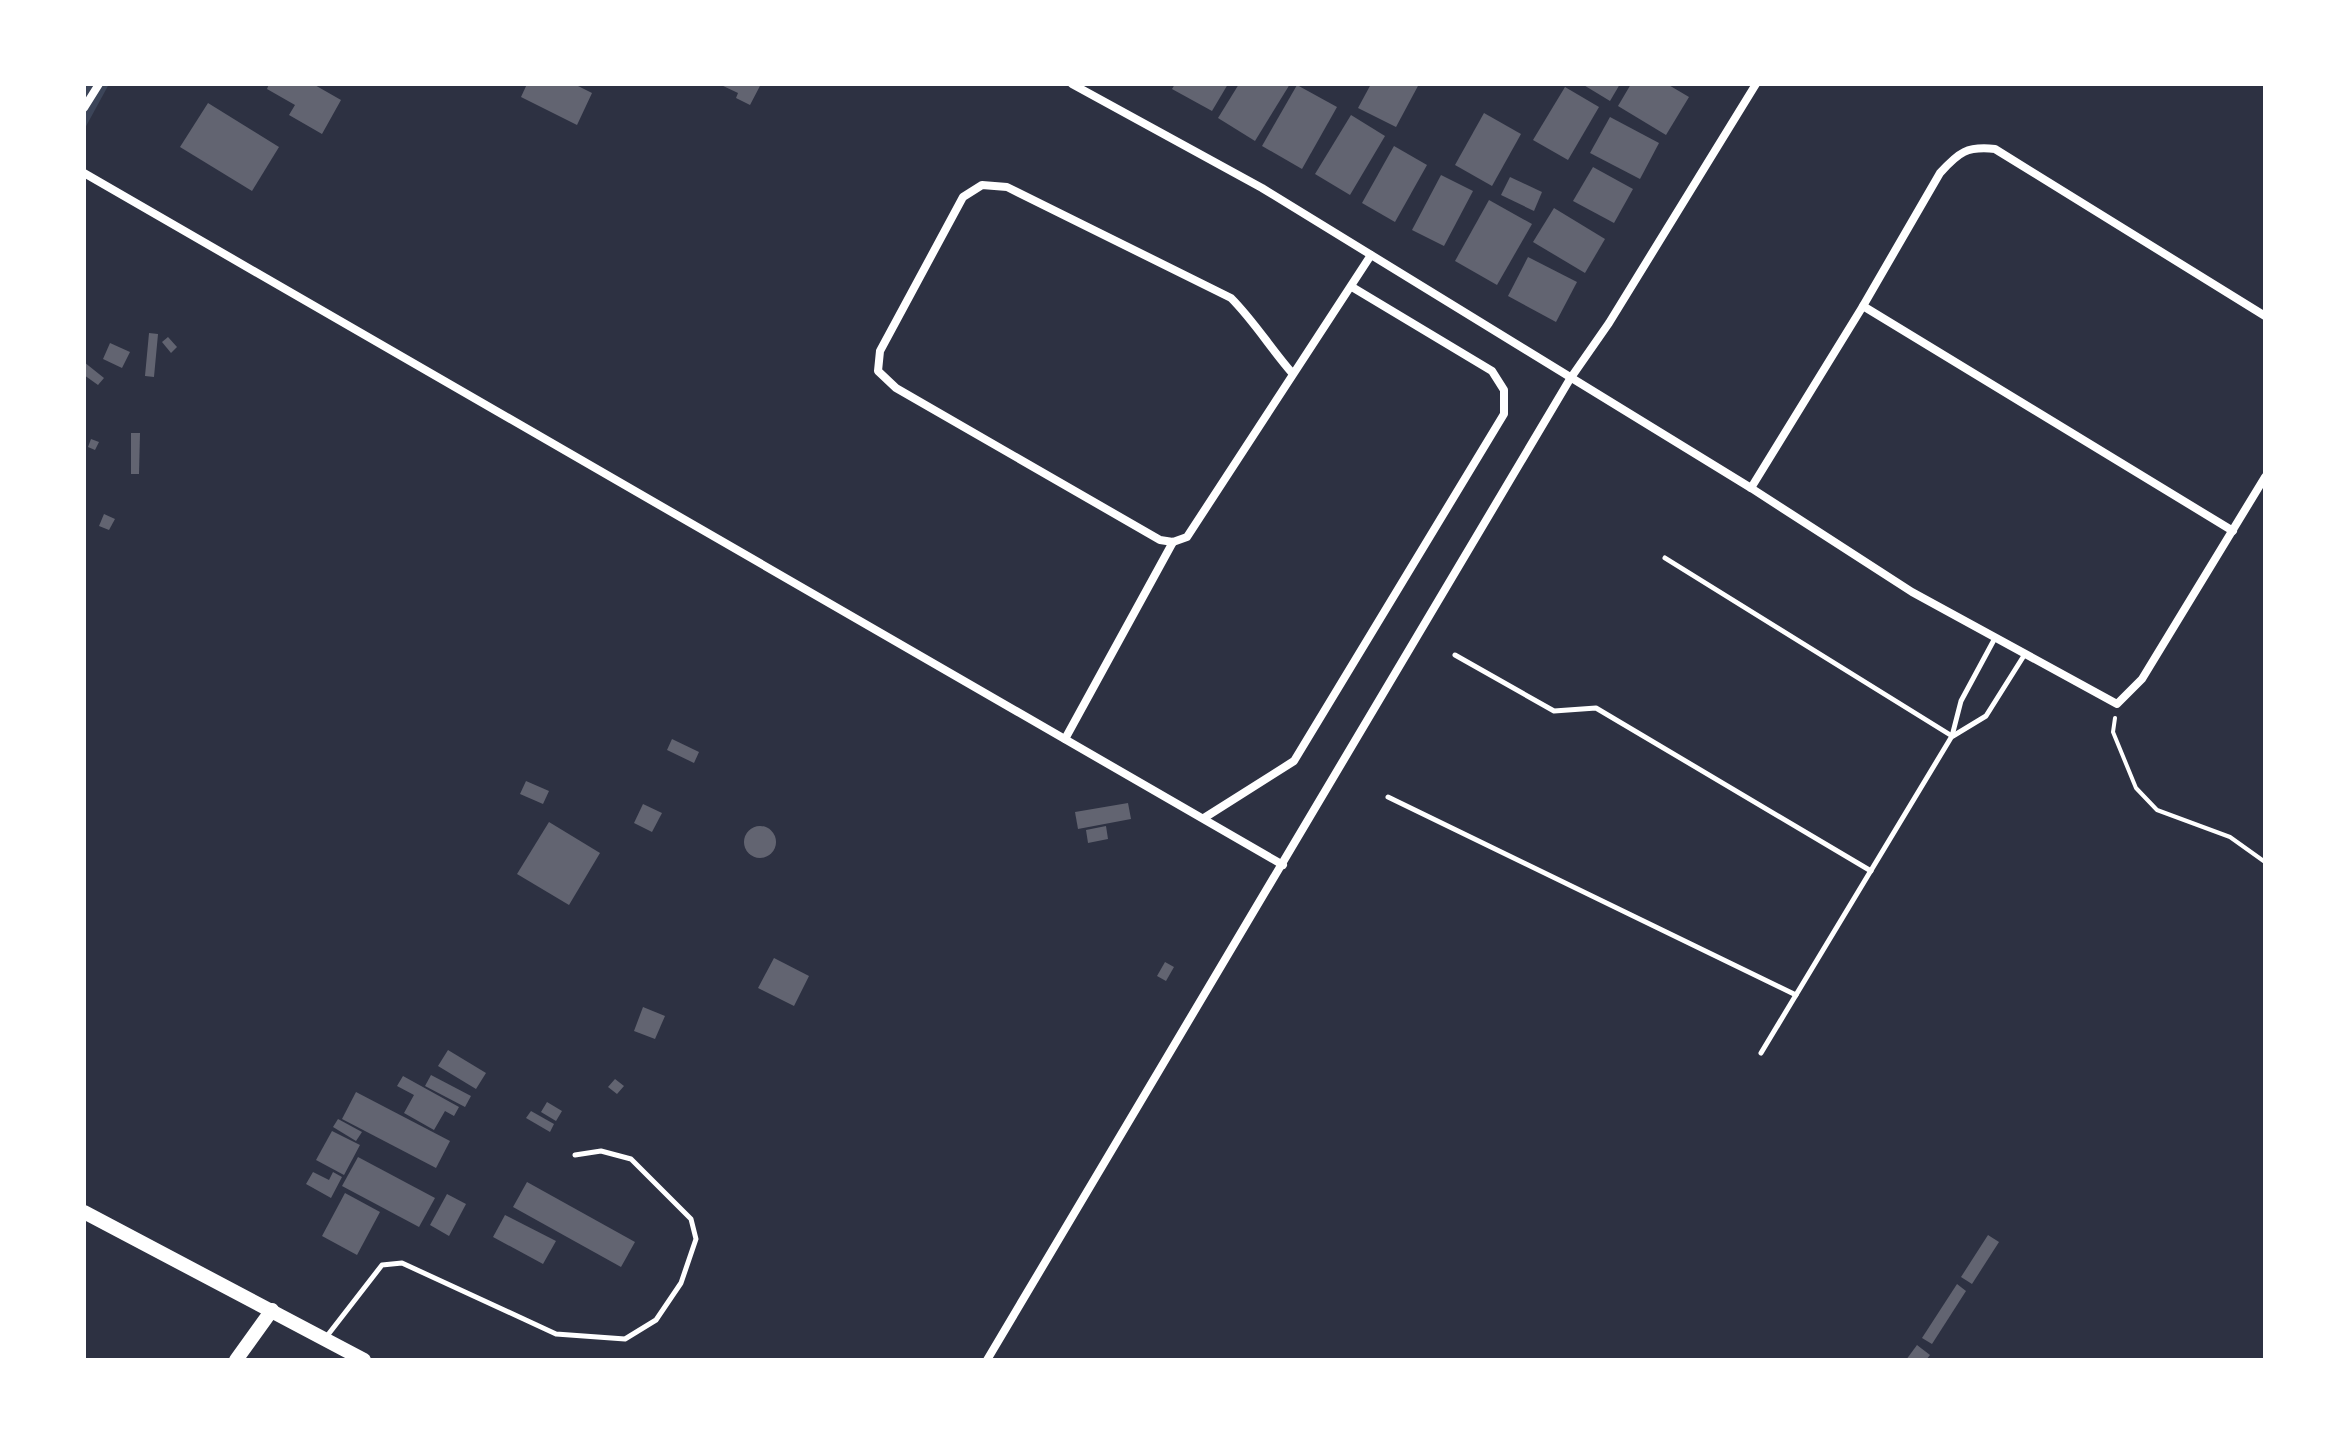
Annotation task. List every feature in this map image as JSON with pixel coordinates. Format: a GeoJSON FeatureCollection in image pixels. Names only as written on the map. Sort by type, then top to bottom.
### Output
{"type":"FeatureCollection","features":[{"type":"Feature","properties":{"kind":"street"},"geometry":{"type":"LineString","coordinates":[[84,108],[99,84]]}},
{"type":"Feature","properties":{"kind":"street"},"geometry":{"type":"LineString","coordinates":[[1072,84],[1262,188],[1751,488],[1912,592],[2117,704],[2142,679],[2265,477]]}},
{"type":"Feature","properties":{"kind":"street"},"geometry":{"type":"LineString","coordinates":[[987,1360],[1570,379],[1609,323],[1756,84]]}},
{"type":"Feature","properties":{"kind":"street"},"geometry":{"type":"LineString","coordinates":[[1751,488],[1863,306],[1940,173],[1956,156],[1975,147],[1995,149],[2265,316]]}},
{"type":"Feature","properties":{"kind":"street"},"geometry":{"type":"LineString","coordinates":[[84,173],[1283,865]]}},
{"type":"Feature","properties":{"kind":"street"},"geometry":{"type":"LineString","coordinates":[[1293,374],[1251,318],[1231,298],[1007,187],[982,185],[963,197],[880,351],[878,371],[896,388],[1160,540],[1173,542],[1187,537],[1371,255]]}},
{"type":"Feature","properties":{"kind":"street"},"geometry":{"type":"LineString","coordinates":[[1204,818],[1294,761],[1504,414],[1504,390],[1492,371],[1352,287]]}},
{"type":"Feature","properties":{"kind":"street"},"geometry":{"type":"LineString","coordinates":[[1863,306],[2233,531]]}},
{"type":"Feature","properties":{"kind":"street"},"geometry":{"type":"LineString","coordinates":[[1065,739],[1173,542]]}},
{"type":"Feature","properties":{"kind":"street"},"geometry":{"type":"LineString","coordinates":[[84,1212],[364,1360]]}},
{"type":"Feature","properties":{"kind":"street"},"geometry":{"type":"LineString","coordinates":[[236,1360],[272,1310]]}},
{"type":"Feature","properties":{"kind":"lane"},"geometry":{"type":"LineString","coordinates":[[1665,558],[1952,736]]}},
{"type":"Feature","properties":{"kind":"lane"},"geometry":{"type":"LineString","coordinates":[[1761,1053],[1952,736],[1961,701],[1995,638]]}},
{"type":"Feature","properties":{"kind":"lane"},"geometry":{"type":"LineString","coordinates":[[1952,736],[1986,716],[2025,654]]}},
{"type":"Feature","properties":{"kind":"lane"},"geometry":{"type":"LineString","coordinates":[[1455,655],[1554,711],[1596,708],[1871,871]]}},
{"type":"Feature","properties":{"kind":"lane"},"geometry":{"type":"LineString","coordinates":[[1388,797],[1796,995]]}},
{"type":"Feature","properties":{"kind":"lane"},"geometry":{"type":"LineString","coordinates":[[324,1340],[382,1265],[402,1263],[556,1334],[625,1339],[656,1320],[681,1283],[696,1239],[691,1219],[631,1159],[601,1151],[575,1155]]}},
{"type":"Feature","properties":{"kind":"path"},"geometry":{"type":"LineString","coordinates":[[2117,704],[2113,732],[2136,788],[2157,810],[2230,837],[2265,862]]}},
{"type":"Feature","properties":{"kind":"shaded area"},"geometry":{"type":"Polygon","coordinates":[[[84,84],[109,84],[84,130],[84,84]]]}},
{"type":"Feature","properties":{"kind":"building"},"geometry":{"type":"Polygon","coordinates":[[[269,84],[313,84],[341,100],[322,134],[289,115],[295,105],[267,89],[269,84]]]}},
{"type":"Feature","properties":{"kind":"building"},"geometry":{"type":"Polygon","coordinates":[[[527,84],[574,84],[592,93],[577,125],[521,97],[527,84]]]}},
{"type":"Feature","properties":{"kind":"building"},"geometry":{"type":"Polygon","coordinates":[[[719,84],[761,84],[750,105],[736,98],[738,93],[719,84]]]}},
{"type":"Feature","properties":{"kind":"building"},"geometry":{"type":"Polygon","coordinates":[[[1175,84],[1228,84],[1212,111],[1172,89],[1175,84]]]}},
{"type":"Feature","properties":{"kind":"building"},"geometry":{"type":"Polygon","coordinates":[[[1239,84],[1290,84],[1255,141],[1218,118],[1239,84]]]}},
{"type":"Feature","properties":{"kind":"building"},"geometry":{"type":"Polygon","coordinates":[[[1371,84],[1419,84],[1396,127],[1358,108],[1371,84]]]}},
{"type":"Feature","properties":{"kind":"building"},"geometry":{"type":"Polygon","coordinates":[[[1582,84],[1620,84],[1610,101],[1582,84]]]}},
{"type":"Feature","properties":{"kind":"building"},"geometry":{"type":"Polygon","coordinates":[[[1631,84],[1667,84],[1689,97],[1666,135],[1618,106],[1631,84]]]}},
{"type":"Feature","properties":{"kind":"building"},"geometry":{"type":"Polygon","coordinates":[[[1297,85],[1337,107],[1302,169],[1262,146],[1297,85]]]}},
{"type":"Feature","properties":{"kind":"building"},"geometry":{"type":"Polygon","coordinates":[[[1565,87],[1599,107],[1568,160],[1533,140],[1565,87]]]}},
{"type":"Feature","properties":{"kind":"building"},"geometry":{"type":"Polygon","coordinates":[[[208,103],[279,147],[252,191],[180,147],[208,103]]]}},
{"type":"Feature","properties":{"kind":"building"},"geometry":{"type":"Polygon","coordinates":[[[1484,113],[1521,134],[1492,186],[1455,165],[1484,113]]]}},
{"type":"Feature","properties":{"kind":"building"},"geometry":{"type":"Polygon","coordinates":[[[1351,115],[1385,136],[1350,195],[1315,174],[1351,115]]]}},
{"type":"Feature","properties":{"kind":"building"},"geometry":{"type":"Polygon","coordinates":[[[1610,117],[1659,143],[1640,179],[1590,153],[1610,117]]]}},
{"type":"Feature","properties":{"kind":"building"},"geometry":{"type":"Polygon","coordinates":[[[1394,146],[1427,165],[1395,222],[1362,203],[1394,146]]]}},
{"type":"Feature","properties":{"kind":"building"},"geometry":{"type":"Polygon","coordinates":[[[1593,167],[1633,189],[1614,223],[1573,201],[1593,167]]]}},
{"type":"Feature","properties":{"kind":"building"},"geometry":{"type":"Polygon","coordinates":[[[1441,175],[1473,191],[1444,246],[1412,230],[1441,175]]]}},
{"type":"Feature","properties":{"kind":"building"},"geometry":{"type":"Polygon","coordinates":[[[1510,177],[1542,192],[1534,211],[1501,195],[1510,177]]]}},
{"type":"Feature","properties":{"kind":"building"},"geometry":{"type":"Polygon","coordinates":[[[1489,200],[1532,224],[1497,285],[1455,261],[1489,200]]]}},
{"type":"Feature","properties":{"kind":"building"},"geometry":{"type":"Polygon","coordinates":[[[1554,208],[1605,239],[1585,273],[1533,242],[1554,208]]]}},
{"type":"Feature","properties":{"kind":"building"},"geometry":{"type":"Polygon","coordinates":[[[1528,257],[1577,282],[1556,322],[1508,296],[1528,257]]]}},
{"type":"Feature","properties":{"kind":"building"},"geometry":{"type":"Polygon","coordinates":[[[149,333],[158,334],[154,377],[145,376],[149,333]]]}},
{"type":"Feature","properties":{"kind":"building"},"geometry":{"type":"Polygon","coordinates":[[[168,337],[177,347],[171,353],[162,342],[168,337]]]}},
{"type":"Feature","properties":{"kind":"building"},"geometry":{"type":"Polygon","coordinates":[[[110,343],[130,352],[122,368],[103,359],[110,343]]]}},
{"type":"Feature","properties":{"kind":"building"},"geometry":{"type":"Polygon","coordinates":[[[84,362],[104,378],[98,385],[84,375],[84,362]]]}},
{"type":"Feature","properties":{"kind":"building"},"geometry":{"type":"Polygon","coordinates":[[[131,433],[140,433],[139,474],[131,474],[131,433]]]}},
{"type":"Feature","properties":{"kind":"building"},"geometry":{"type":"Polygon","coordinates":[[[91,439],[99,442],[95,450],[88,447],[91,439]]]}},
{"type":"Feature","properties":{"kind":"building"},"geometry":{"type":"Polygon","coordinates":[[[104,514],[115,519],[109,530],[99,526],[104,514]]]}},
{"type":"Feature","properties":{"kind":"building"},"geometry":{"type":"Polygon","coordinates":[[[672,739],[699,752],[694,763],[667,750],[672,739]]]}},
{"type":"Feature","properties":{"kind":"building"},"geometry":{"type":"Polygon","coordinates":[[[526,781],[549,791],[543,804],[520,794],[526,781]]]}},
{"type":"Feature","properties":{"kind":"building"},"geometry":{"type":"Polygon","coordinates":[[[1128,803],[1131,819],[1078,829],[1075,812],[1128,803]]]}},
{"type":"Feature","properties":{"kind":"building"},"geometry":{"type":"Polygon","coordinates":[[[643,804],[662,813],[652,832],[634,823],[643,804]]]}},
{"type":"Feature","properties":{"kind":"building"},"geometry":{"type":"Polygon","coordinates":[[[549,822],[600,853],[569,905],[517,874],[549,822]]]}},
{"type":"Feature","properties":{"kind":"building"},"geometry":{"type":"Polygon","coordinates":[[[760,826],[771,831],[776,842],[771,853],[760,858],[749,853],[744,842],[749,831],[760,826]]]}},
{"type":"Feature","properties":{"kind":"building"},"geometry":{"type":"Polygon","coordinates":[[[1106,826],[1108,839],[1088,843],[1086,830],[1106,826]]]}},
{"type":"Feature","properties":{"kind":"building"},"geometry":{"type":"Polygon","coordinates":[[[774,958],[809,976],[794,1006],[758,988],[774,958]]]}},
{"type":"Feature","properties":{"kind":"building"},"geometry":{"type":"Polygon","coordinates":[[[1165,962],[1174,967],[1166,981],[1157,976],[1165,962]]]}},
{"type":"Feature","properties":{"kind":"building"},"geometry":{"type":"Polygon","coordinates":[[[643,1007],[665,1016],[655,1039],[634,1031],[643,1007]]]}},
{"type":"Feature","properties":{"kind":"building"},"geometry":{"type":"Polygon","coordinates":[[[448,1050],[486,1073],[476,1089],[438,1066],[448,1050]]]}},
{"type":"Feature","properties":{"kind":"building"},"geometry":{"type":"Polygon","coordinates":[[[431,1075],[471,1096],[465,1107],[425,1086],[431,1075]]]}},
{"type":"Feature","properties":{"kind":"building"},"geometry":{"type":"Polygon","coordinates":[[[403,1076],[459,1107],[454,1116],[445,1111],[434,1130],[404,1113],[414,1095],[397,1086],[403,1076]]]}},
{"type":"Feature","properties":{"kind":"building"},"geometry":{"type":"Polygon","coordinates":[[[615,1079],[624,1086],[617,1094],[608,1087],[615,1079]]]}},
{"type":"Feature","properties":{"kind":"building"},"geometry":{"type":"Polygon","coordinates":[[[356,1092],[450,1141],[436,1168],[342,1119],[356,1092]]]}},
{"type":"Feature","properties":{"kind":"building"},"geometry":{"type":"Polygon","coordinates":[[[547,1102],[562,1111],[556,1121],[541,1112],[547,1102]]]}},
{"type":"Feature","properties":{"kind":"building"},"geometry":{"type":"Polygon","coordinates":[[[531,1111],[554,1124],[550,1132],[526,1118],[531,1111]]]}},
{"type":"Feature","properties":{"kind":"building"},"geometry":{"type":"Polygon","coordinates":[[[338,1119],[362,1132],[356,1141],[333,1127],[338,1119]]]}},
{"type":"Feature","properties":{"kind":"building"},"geometry":{"type":"Polygon","coordinates":[[[332,1131],[360,1145],[344,1175],[316,1160],[332,1131]]]}},
{"type":"Feature","properties":{"kind":"building"},"geometry":{"type":"Polygon","coordinates":[[[358,1157],[435,1198],[419,1227],[342,1186],[358,1157]]]}},
{"type":"Feature","properties":{"kind":"building"},"geometry":{"type":"Polygon","coordinates":[[[313,1172],[329,1180],[333,1172],[342,1177],[331,1198],[306,1184],[313,1172]]]}},
{"type":"Feature","properties":{"kind":"building"},"geometry":{"type":"Polygon","coordinates":[[[527,1182],[635,1242],[621,1267],[513,1207],[527,1182]]]}},
{"type":"Feature","properties":{"kind":"building"},"geometry":{"type":"Polygon","coordinates":[[[345,1193],[380,1212],[357,1255],[322,1236],[345,1193]]]}},
{"type":"Feature","properties":{"kind":"building"},"geometry":{"type":"Polygon","coordinates":[[[447,1194],[466,1204],[449,1236],[430,1225],[447,1194]]]}},
{"type":"Feature","properties":{"kind":"building"},"geometry":{"type":"Polygon","coordinates":[[[505,1215],[556,1241],[543,1264],[493,1237],[505,1215]]]}},
{"type":"Feature","properties":{"kind":"building"},"geometry":{"type":"Polygon","coordinates":[[[1988,1235],[1999,1242],[1972,1284],[1961,1277],[1988,1235]]]}},
{"type":"Feature","properties":{"kind":"building"},"geometry":{"type":"Polygon","coordinates":[[[1957,1284],[1966,1291],[1932,1344],[1922,1338],[1957,1284]]]}},
{"type":"Feature","properties":{"kind":"building"},"geometry":{"type":"Polygon","coordinates":[[[1917,1345],[1930,1355],[1926,1360],[1906,1360],[1917,1345]]]}}]}
